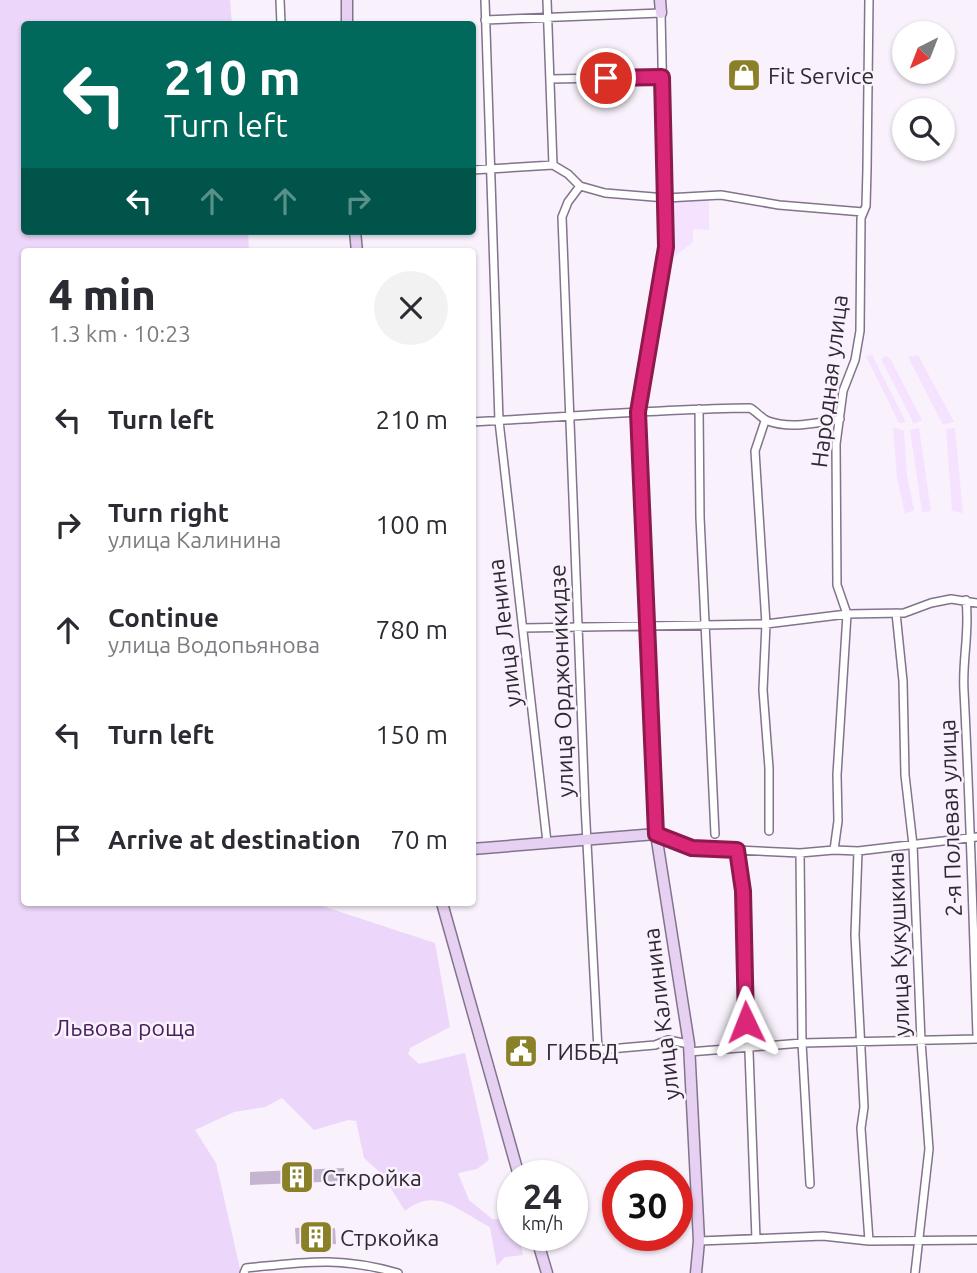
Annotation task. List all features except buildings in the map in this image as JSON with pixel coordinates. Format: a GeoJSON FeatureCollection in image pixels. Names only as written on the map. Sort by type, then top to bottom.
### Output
{"type":"FeatureCollection","features":[{"type":"Feature","properties":{"kind":"street"},"geometry":{"type":"LineString","coordinates":[[280,0],[281,21]]}},
{"type":"Feature","properties":{"kind":"street"},"geometry":{"type":"LineString","coordinates":[[347,0],[347,21]]}},
{"type":"Feature","properties":{"kind":"street","name":"улица Ленина"},"geometry":{"type":"LineString","coordinates":[[485,0],[499,421],[547,842]]}},
{"type":"Feature","properties":{"kind":"street"},"geometry":{"type":"LineString","coordinates":[[547,0],[553,165]]}},
{"type":"Feature","properties":{"kind":"street"},"geometry":{"type":"LineString","coordinates":[[485,20],[661,13],[660,0]]}},
{"type":"Feature","properties":{"kind":"street","name":"Народная улица"},"geometry":{"type":"LineString","coordinates":[[834,850],[838,821],[837,775],[847,614],[837,585],[836,444],[843,391],[855,360],[860,331],[863,212],[866,206],[869,0]]}},
{"type":"Feature","properties":{"kind":"street","name":"улица Калинина"},"geometry":{"type":"LineString","coordinates":[[661,13],[666,198],[663,274],[638,412],[645,628],[656,834],[689,1048],[699,1241],[696,1273]]}},
{"type":"Feature","properties":{"kind":"street"},"geometry":{"type":"LineString","coordinates":[[550,79],[662,77]]}},
{"type":"Feature","properties":{"kind":"street"},"geometry":{"type":"LineString","coordinates":[[476,170],[553,165],[568,174],[580,186],[605,193],[666,198],[721,195],[779,205],[863,212]]}},
{"type":"Feature","properties":{"kind":"street","name":"улица Орджоникидзе"},"geometry":{"type":"LineString","coordinates":[[580,186],[568,202],[562,218],[598,1050],[655,1045],[668,1040],[689,1048]]}},
{"type":"Feature","properties":{"kind":"street"},"geometry":{"type":"LineString","coordinates":[[476,422],[750,408],[765,421],[819,423],[840,419]]}},
{"type":"Feature","properties":{"kind":"street"},"geometry":{"type":"LineString","coordinates":[[699,409],[715,834]]}},
{"type":"Feature","properties":{"kind":"street"},"geometry":{"type":"LineString","coordinates":[[765,421],[755,451],[766,624],[763,690],[769,768],[769,831]]}},
{"type":"Feature","properties":{"kind":"street"},"geometry":{"type":"LineString","coordinates":[[523,628],[766,624],[847,614],[904,613],[931,603],[966,600],[977,603]]}},
{"type":"Feature","properties":{"kind":"street","name":"2-я Полевая улица"},"geometry":{"type":"LineString","coordinates":[[966,600],[969,623],[962,665],[974,838],[977,1037]]}},
{"type":"Feature","properties":{"kind":"street","name":"улица Кукушкина"},"geometry":{"type":"LineString","coordinates":[[896,613],[903,681],[905,775],[913,845],[921,1041],[929,1149],[915,1273]]}},
{"type":"Feature","properties":{"kind":"street"},"geometry":{"type":"LineString","coordinates":[[476,849],[656,834],[692,848],[800,853],[858,851],[974,838]]}},
{"type":"Feature","properties":{"kind":"street"},"geometry":{"type":"LineString","coordinates":[[737,850],[743,891],[747,1048],[757,1239]]}},
{"type":"Feature","properties":{"kind":"street"},"geometry":{"type":"LineString","coordinates":[[858,851],[855,935],[864,1107],[861,1128],[869,1241]]}},
{"type":"Feature","properties":{"kind":"street"},"geometry":{"type":"LineString","coordinates":[[800,853],[802,1043],[810,1184]]}},
{"type":"Feature","properties":{"kind":"street"},"geometry":{"type":"LineString","coordinates":[[443,906],[514,1160]]}},
{"type":"Feature","properties":{"kind":"street"},"geometry":{"type":"LineString","coordinates":[[689,1048],[747,1048],[802,1043],[977,1037]]}},
{"type":"Feature","properties":{"kind":"street"},"geometry":{"type":"LineString","coordinates":[[699,1241],[823,1236],[869,1241],[977,1240]]}},
{"type":"Feature","properties":{"kind":"street"},"geometry":{"type":"LineString","coordinates":[[540,1251],[547,1273]]}},
{"type":"Feature","properties":{"kind":"street"},"geometry":{"type":"LineString","coordinates":[[245,1270],[335,1260],[363,1263],[398,1273]]}},
{"type":"Feature","properties":{"kind":"shaded area"},"geometry":{"type":"Polygon","coordinates":[[[709,197],[709,230],[693,229],[693,242],[669,261],[669,200],[709,197]]]}},
{"type":"Feature","properties":{"kind":"shaded area"},"geometry":{"type":"Polygon","coordinates":[[[872,355],[906,422],[899,423],[866,356],[872,355]]]}},
{"type":"Feature","properties":{"kind":"shaded area"},"geometry":{"type":"Polygon","coordinates":[[[918,355],[954,422],[943,425],[908,357],[918,355]]]}},
{"type":"Feature","properties":{"kind":"shaded area"},"geometry":{"type":"Polygon","coordinates":[[[886,356],[891,360],[922,420],[914,424],[881,359],[886,356]]]}},
{"type":"Feature","properties":{"kind":"shaded area"},"geometry":{"type":"Polygon","coordinates":[[[893,427],[904,431],[907,475],[914,510],[905,514],[897,478],[893,427]]]}},
{"type":"Feature","properties":{"kind":"shaded area"},"geometry":{"type":"Polygon","coordinates":[[[919,428],[931,511],[922,512],[910,430],[919,428]]]}},
{"type":"Feature","properties":{"kind":"shaded area"},"geometry":{"type":"Polygon","coordinates":[[[955,428],[963,513],[952,511],[946,429],[955,428]]]}},
{"type":"Feature","properties":{"kind":"green space","name":"Львова роща"},"geometry":{"type":"Polygon","coordinates":[[[0,0],[230,0],[232,21],[21,21],[21,235],[248,235],[249,248],[21,248],[21,906],[322,906],[435,943],[450,1027],[410,1048],[408,1054],[419,1064],[465,1053],[489,1160],[477,1169],[458,1173],[469,1200],[492,1219],[497,1219],[497,1251],[522,1251],[523,1255],[505,1257],[497,1266],[490,1227],[448,1204],[427,1201],[405,1211],[382,1174],[364,1158],[356,1121],[348,1120],[314,1130],[282,1098],[265,1107],[234,1112],[195,1130],[216,1163],[241,1273],[0,1273],[0,0]]]}},
{"type":"Feature","properties":{"kind":"place","name":"Fit Service"},"geometry":{"type":"Point","coordinates":[744,75]}},
{"type":"Feature","properties":{"kind":"place","name":"ГИББД"},"geometry":{"type":"Point","coordinates":[521,1051]}},
{"type":"Feature","properties":{"kind":"place","name":"Сткройка"},"geometry":{"type":"Point","coordinates":[297,1177]}},
{"type":"Feature","properties":{"kind":"place","name":"Стркойка"},"geometry":{"type":"Point","coordinates":[316,1237]}},
{"type":"Feature","properties":{"kind":"route"},"geometry":{"type":"LineString","coordinates":[[606,78],[662,77],[666,247],[638,412],[645,628],[656,834],[692,848],[737,850],[743,891],[746,1022]]}}]}
